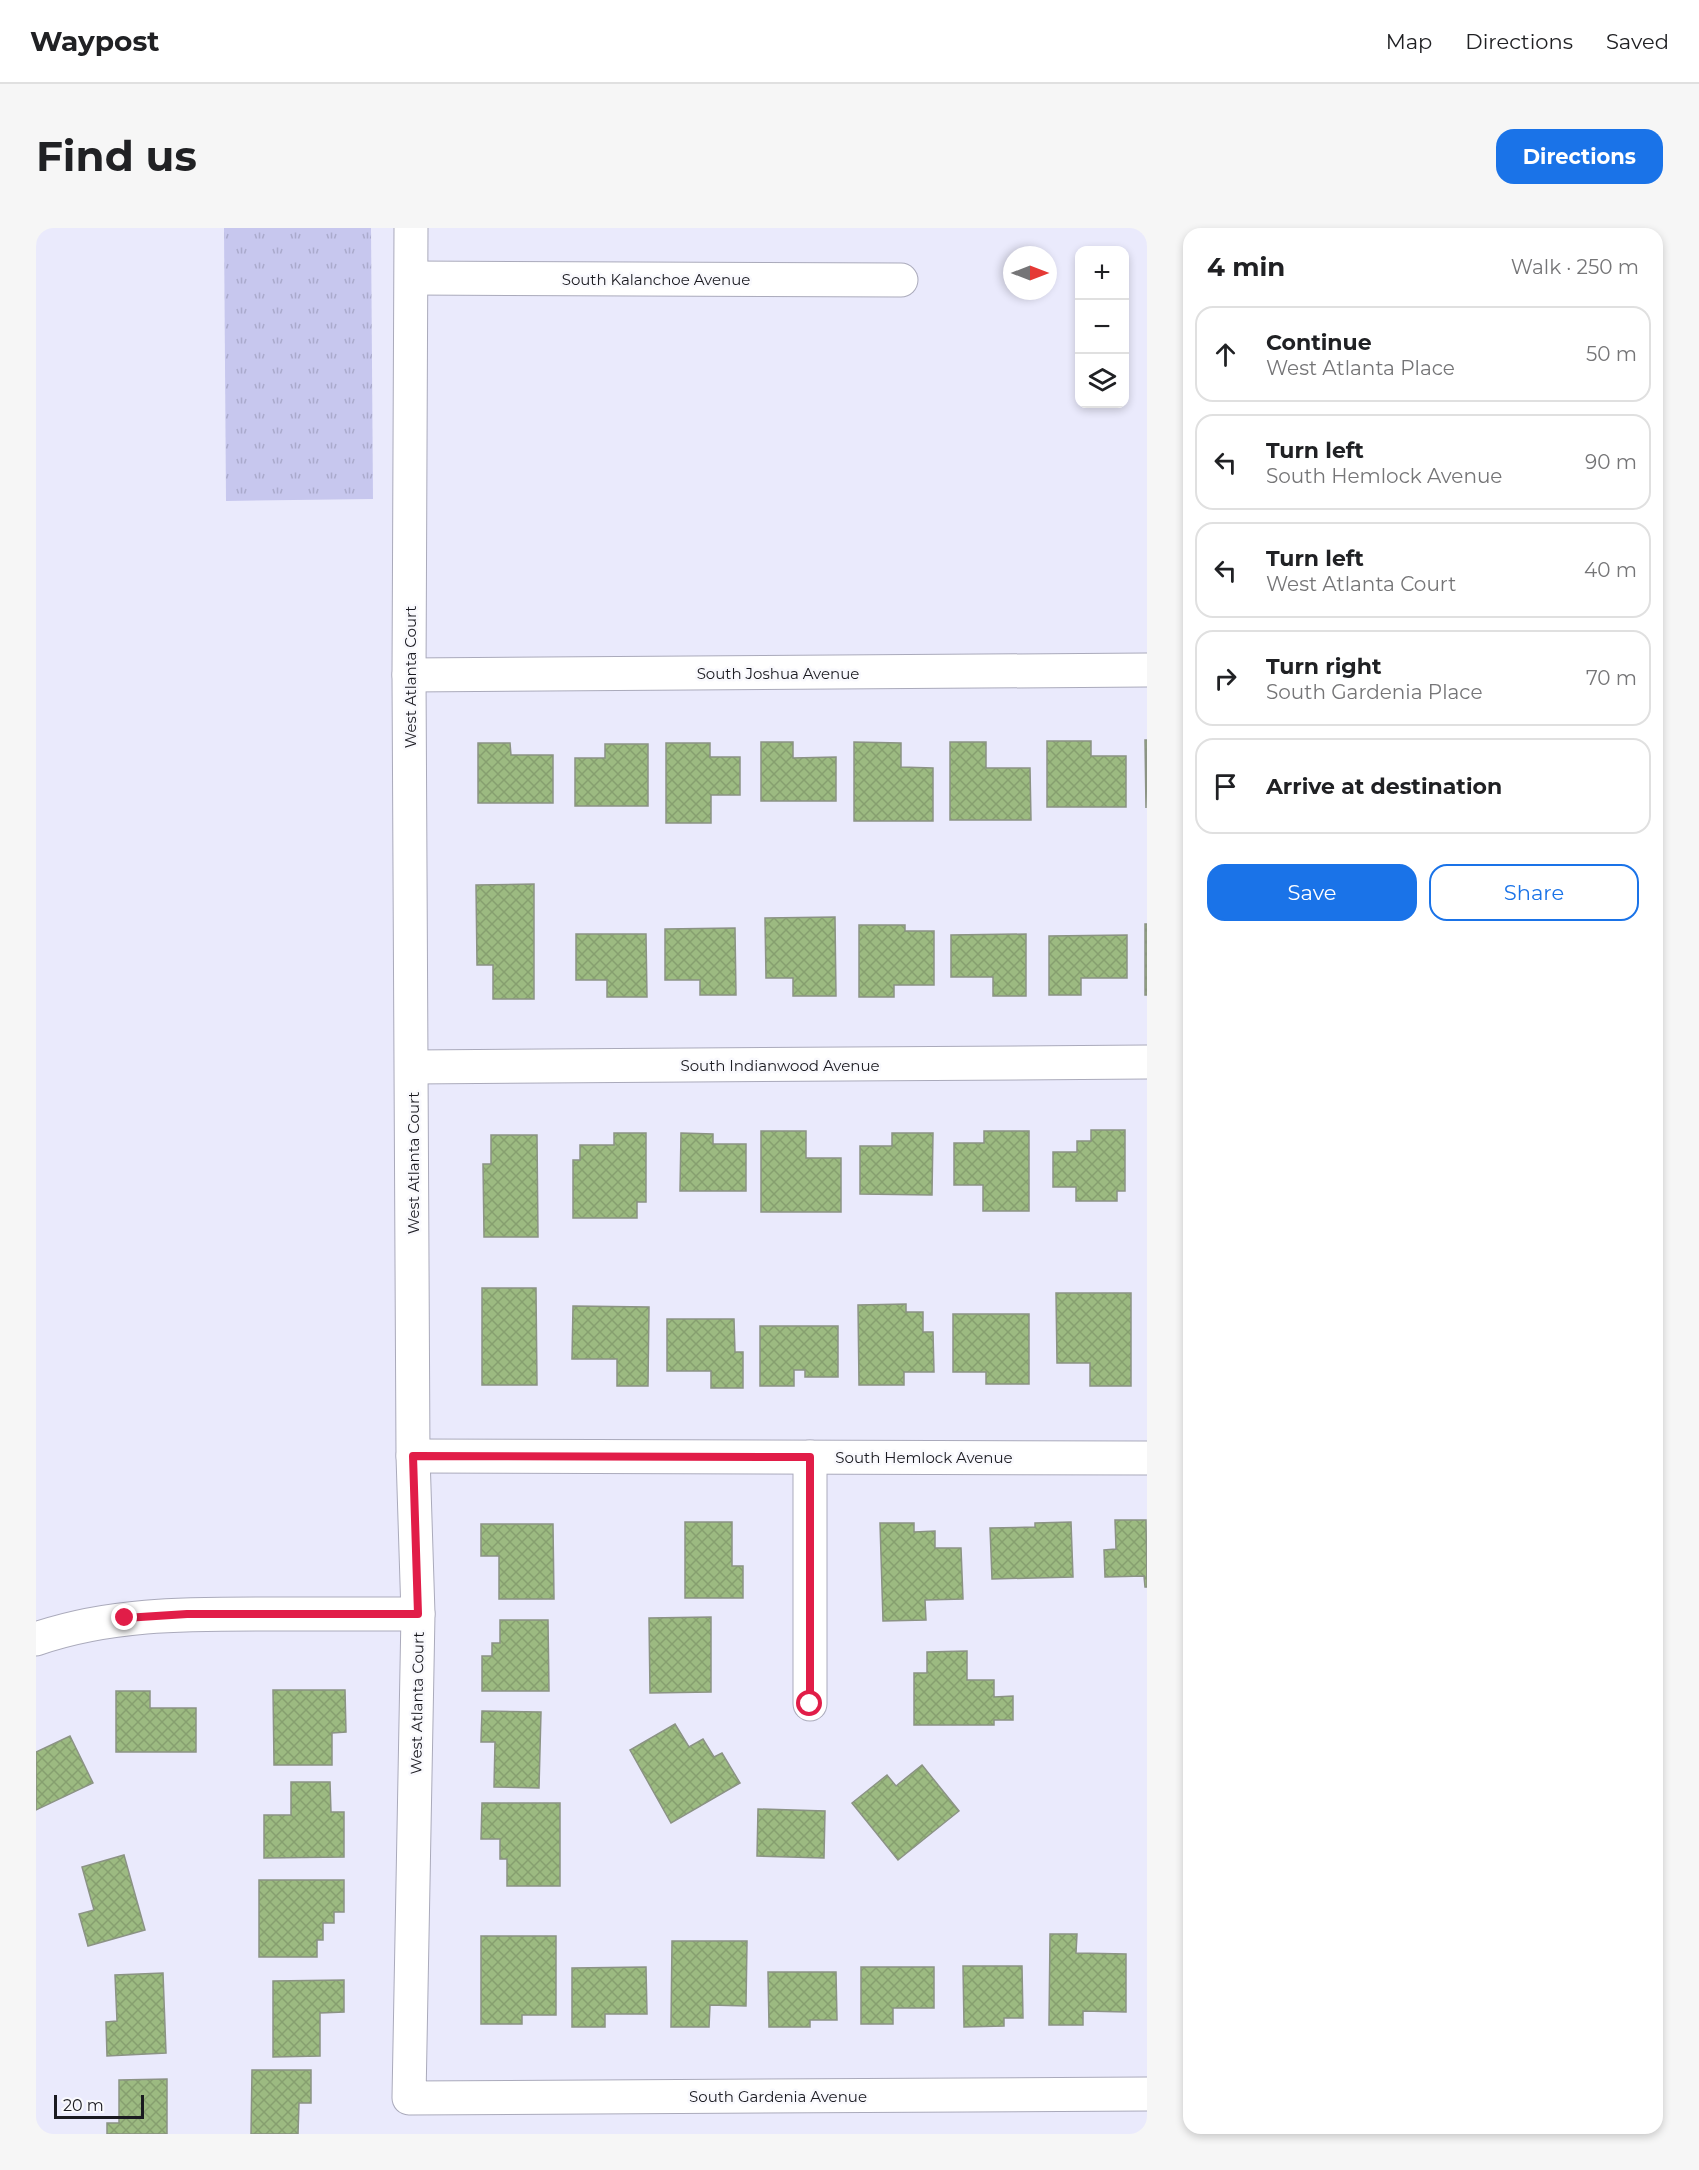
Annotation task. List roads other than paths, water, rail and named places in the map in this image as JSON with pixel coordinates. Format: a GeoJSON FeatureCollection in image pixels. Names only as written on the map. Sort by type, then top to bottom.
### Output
{"type":"FeatureCollection","features":[{"type":"Feature","properties":{"kind":"street","name":"West Atlanta Court"},"geometry":{"type":"LineString","coordinates":[[410,2098],[418,1614],[413,1456],[411,228]]}},
{"type":"Feature","properties":{"kind":"street","name":"South Kalanchoe Avenue"},"geometry":{"type":"LineString","coordinates":[[412,278],[900,280]]}},
{"type":"Feature","properties":{"kind":"street","name":"South Joshua Avenue"},"geometry":{"type":"LineString","coordinates":[[410,675],[1147,670]]}},
{"type":"Feature","properties":{"kind":"street","name":"South Indianwood Avenue"},"geometry":{"type":"LineString","coordinates":[[413,1067],[1147,1062]]}},
{"type":"Feature","properties":{"kind":"street","name":"South Hemlock Avenue"},"geometry":{"type":"LineString","coordinates":[[413,1456],[1147,1458]]}},
{"type":"Feature","properties":{"kind":"street"},"geometry":{"type":"LineString","coordinates":[[810,1457],[810,1704]]}},
{"type":"Feature","properties":{"kind":"street"},"geometry":{"type":"LineString","coordinates":[[36,1639],[62,1630],[125,1618],[187,1614],[418,1614]]}},
{"type":"Feature","properties":{"kind":"street","name":"South Gardenia Avenue"},"geometry":{"type":"LineString","coordinates":[[410,2098],[1147,2094]]}}]}
